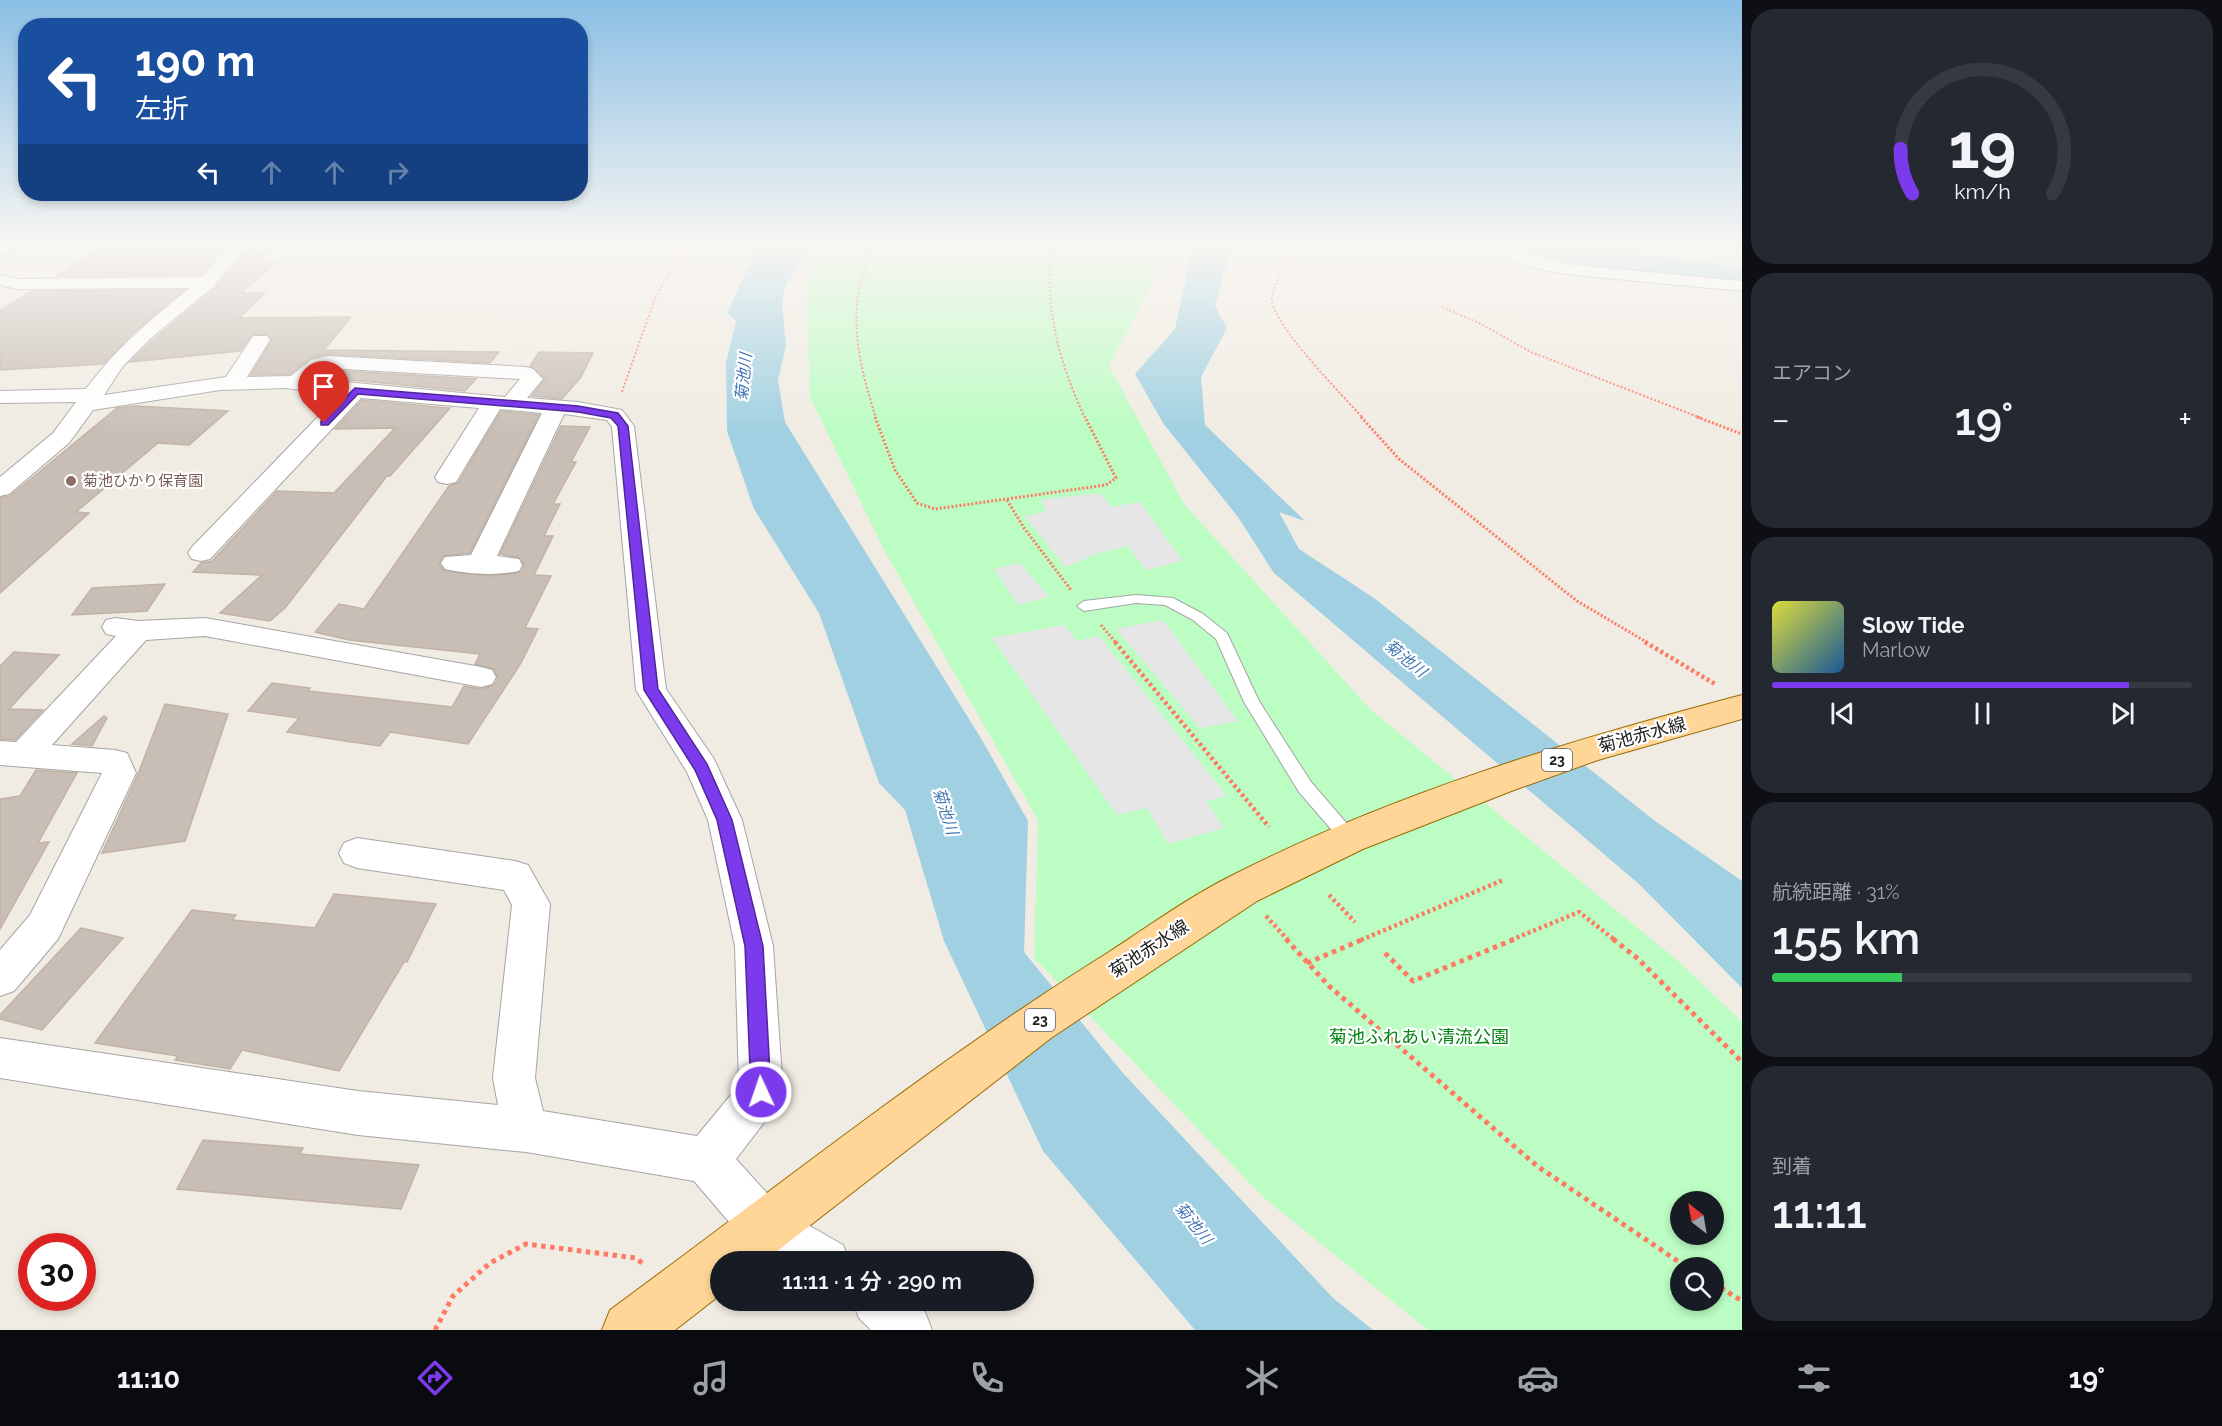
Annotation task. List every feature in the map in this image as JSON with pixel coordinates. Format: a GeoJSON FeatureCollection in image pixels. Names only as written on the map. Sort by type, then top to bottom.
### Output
{"type":"FeatureCollection","features":[{"type":"Feature","properties":{"kind":"main road","name":"菊池赤水線"},"geometry":{"type":"LineString","coordinates":[[630,1330],[1035,1023],[1243,889],[1349,838],[1589,749],[1675,726],[1732,698]]}},
{"type":"Feature","properties":{"kind":"street"},"geometry":{"type":"LineString","coordinates":[[0,489],[61,438],[116,362],[144,334],[176,308]]}},
{"type":"Feature","properties":{"kind":"street"},"geometry":{"type":"LineString","coordinates":[[233,383],[260,340]]}},
{"type":"Feature","properties":{"kind":"street"},"geometry":{"type":"LineString","coordinates":[[296,383],[318,364],[327,362],[526,372],[532,379],[502,403],[447,477]]}},
{"type":"Feature","properties":{"kind":"street"},"geometry":{"type":"LineString","coordinates":[[0,397],[90,400],[233,383],[296,383],[355,391],[556,407],[614,415],[623,426],[651,690],[702,768],[724,820],[754,946],[761,1092],[706,1160]]}},
{"type":"Feature","properties":{"kind":"street"},"geometry":{"type":"LineString","coordinates":[[201,553],[355,391]]}},
{"type":"Feature","properties":{"kind":"street"},"geometry":{"type":"LineString","coordinates":[[481,563],[556,407]]}},
{"type":"Feature","properties":{"kind":"street"},"geometry":{"type":"LineString","coordinates":[[454,562],[509,565]]}},
{"type":"Feature","properties":{"kind":"street"},"geometry":{"type":"LineString","coordinates":[[11,754],[127,629],[205,627],[481,677]]}},
{"type":"Feature","properties":{"kind":"street"},"geometry":{"type":"LineString","coordinates":[[0,978],[44,927],[119,773],[115,762],[11,754]]}},
{"type":"Feature","properties":{"kind":"street"},"geometry":{"type":"LineString","coordinates":[[357,853],[515,876],[531,904],[514,1078],[525,1130]]}},
{"type":"Feature","properties":{"kind":"street"},"geometry":{"type":"LineString","coordinates":[[0,1058],[358,1113],[525,1130],[706,1160],[765,1227],[807,1251]]}},
{"type":"Feature","properties":{"kind":"street"},"geometry":{"type":"LineString","coordinates":[[888,1311],[907,1330]]}},
{"type":"Feature","properties":{"kind":"lane"},"geometry":{"type":"LineString","coordinates":[[1084,606],[1136,599],[1168,601],[1198,617],[1222,636],[1252,702],[1305,787],[1349,838]]}},
{"type":"Feature","properties":{"kind":"path"},"geometry":{"type":"LineString","coordinates":[[614,415],[640,330],[650,308]]}},
{"type":"Feature","properties":{"kind":"path"},"geometry":{"type":"LineString","coordinates":[[858,308],[860,367],[882,439],[896,470],[917,503],[935,509],[1106,485],[1116,478],[1074,394],[1063,366],[1049,308]]}},
{"type":"Feature","properties":{"kind":"path"},"geometry":{"type":"LineString","coordinates":[[1273,308],[1296,343],[1399,459],[1577,601],[1732,698]]}},
{"type":"Feature","properties":{"kind":"path"},"geometry":{"type":"LineString","coordinates":[[1444,308],[1479,323],[1531,352],[1742,434]]}},
{"type":"Feature","properties":{"kind":"path"},"geometry":{"type":"LineString","coordinates":[[1007,500],[1024,528],[1073,592]]}},
{"type":"Feature","properties":{"kind":"path"},"geometry":{"type":"LineString","coordinates":[[1098,621],[1269,827]]}},
{"type":"Feature","properties":{"kind":"path"},"geometry":{"type":"LineString","coordinates":[[1307,963],[1503,880]]}},
{"type":"Feature","properties":{"kind":"path"},"geometry":{"type":"LineString","coordinates":[[1329,895],[1355,922]]}},
{"type":"Feature","properties":{"kind":"path"},"geometry":{"type":"LineString","coordinates":[[1385,953],[1413,981],[1579,912],[1637,958],[1742,1062]]}},
{"type":"Feature","properties":{"kind":"path"},"geometry":{"type":"LineString","coordinates":[[1264,913],[1329,986],[1537,1166],[1672,1257]]}},
{"type":"Feature","properties":{"kind":"path"},"geometry":{"type":"LineString","coordinates":[[435,1330],[453,1296],[489,1263],[526,1244],[636,1258],[679,1292]]}},
{"type":"Feature","properties":{"kind":"path"},"geometry":{"type":"LineString","coordinates":[[1724,1290],[1742,1301]]}},
{"type":"Feature","properties":{"kind":"green space","name":"菊池ふれあい清流公園"},"geometry":{"type":"Polygon","coordinates":[[[807,308],[1139,308],[1109,366],[1184,504],[1371,710],[1677,960],[1742,1022],[1742,1330],[1428,1330],[1263,1197],[1034,958],[1038,820],[884,550],[810,397],[807,308]]]}},
{"type":"Feature","properties":{"kind":"shaded area"},"geometry":{"type":"Polygon","coordinates":[[[1100,493],[1111,507],[1140,502],[1183,561],[1146,570],[1128,546],[1099,553],[1066,567],[1024,516],[1046,512],[1041,500],[1100,493]]]}},
{"type":"Feature","properties":{"kind":"shaded area"},"geometry":{"type":"Polygon","coordinates":[[[1020,563],[1049,597],[1018,605],[994,569],[1020,563]]]}},
{"type":"Feature","properties":{"kind":"shaded area"},"geometry":{"type":"Polygon","coordinates":[[[1163,620],[1238,721],[1200,728],[1116,629],[1163,620]]]}},
{"type":"Feature","properties":{"kind":"shaded area"},"geometry":{"type":"Polygon","coordinates":[[[1064,625],[1077,641],[1099,636],[1227,796],[1206,801],[1224,828],[1168,844],[1147,808],[1117,815],[992,638],[1064,625]]]}},
{"type":"Feature","properties":{"kind":"water","name":"菊池川"},"geometry":{"type":"Polygon","coordinates":[[[729,308],[782,308],[786,345],[778,380],[785,422],[982,740],[1028,821],[1024,952],[1122,1072],[1333,1298],[1373,1330],[1195,1330],[1043,1151],[944,941],[905,810],[879,783],[819,613],[754,509],[727,431],[726,362],[736,321],[727,313],[729,308]]]}},
{"type":"Feature","properties":{"kind":"water","name":"菊池川"},"geometry":{"type":"Polygon","coordinates":[[[1180,308],[1216,308],[1227,328],[1201,377],[1205,425],[1305,521],[1279,512],[1299,549],[1374,598],[1655,821],[1742,881],[1742,988],[1639,884],[1274,573],[1238,517],[1163,423],[1135,374],[1175,329],[1180,308]]]}},
{"type":"Feature","properties":{"kind":"building"},"geometry":{"type":"Polygon","coordinates":[[[5,308],[163,308],[133,333],[103,364],[0,370],[0,311],[5,308]]]}},
{"type":"Feature","properties":{"kind":"building"},"geometry":{"type":"Polygon","coordinates":[[[191,308],[249,308],[239,318],[351,317],[324,350],[499,352],[490,363],[326,354],[310,358],[290,374],[251,375],[272,340],[267,334],[253,334],[240,351],[130,362],[191,308]]]}},
{"type":"Feature","properties":{"kind":"building"},"geometry":{"type":"Polygon","coordinates":[[[539,352],[593,353],[581,377],[562,399],[532,396],[545,379],[530,366],[539,352]]]}},
{"type":"Feature","properties":{"kind":"building"},"geometry":{"type":"Polygon","coordinates":[[[328,370],[476,379],[465,391],[319,377],[328,370]]]}},
{"type":"Feature","properties":{"kind":"building"},"geometry":{"type":"Polygon","coordinates":[[[362,400],[450,408],[390,476],[387,476],[285,608],[270,621],[220,613],[262,575],[193,572],[201,563],[212,561],[277,491],[334,493],[395,428],[335,429],[362,400]]]}},
{"type":"Feature","properties":{"kind":"building"},"geometry":{"type":"Polygon","coordinates":[[[135,406],[228,411],[189,445],[158,443],[76,512],[89,513],[0,593],[0,498],[10,496],[117,408],[135,406]]]}},
{"type":"Feature","properties":{"kind":"building"},"geometry":{"type":"Polygon","coordinates":[[[501,411],[539,415],[470,553],[443,556],[439,564],[445,571],[491,576],[521,572],[524,566],[521,558],[500,554],[561,426],[590,427],[571,462],[576,462],[553,504],[560,504],[544,536],[553,536],[534,575],[551,576],[525,628],[538,629],[521,663],[468,744],[390,732],[380,746],[345,741],[287,732],[299,718],[248,711],[272,683],[310,688],[308,691],[452,707],[464,686],[481,689],[494,685],[498,678],[494,669],[475,664],[480,654],[349,640],[315,632],[339,604],[364,609],[449,486],[458,483],[501,411]]]}},
{"type":"Feature","properties":{"kind":"building"},"geometry":{"type":"Polygon","coordinates":[[[165,584],[147,611],[72,615],[92,588],[165,584]]]}},
{"type":"Feature","properties":{"kind":"building"},"geometry":{"type":"Polygon","coordinates":[[[14,652],[59,655],[9,709],[43,710],[15,740],[0,739],[0,666],[14,652]]]}},
{"type":"Feature","properties":{"kind":"building"},"geometry":{"type":"Polygon","coordinates":[[[165,704],[228,714],[185,841],[102,853],[138,774],[165,704]]]}},
{"type":"Feature","properties":{"kind":"building"},"geometry":{"type":"Polygon","coordinates":[[[104,716],[107,718],[92,746],[72,744],[104,716]]]}},
{"type":"Feature","properties":{"kind":"building"},"geometry":{"type":"Polygon","coordinates":[[[36,770],[77,773],[38,843],[49,842],[0,929],[0,799],[20,796],[36,770]]]}},
{"type":"Feature","properties":{"kind":"building"},"geometry":{"type":"Polygon","coordinates":[[[334,894],[436,904],[407,962],[404,962],[339,1071],[242,1050],[230,1069],[175,1060],[178,1056],[95,1043],[192,910],[236,915],[232,920],[315,928],[334,894]]]}},
{"type":"Feature","properties":{"kind":"building"},"geometry":{"type":"Polygon","coordinates":[[[81,928],[123,938],[42,1030],[0,1019],[0,1015],[81,928]]]}},
{"type":"Feature","properties":{"kind":"building"},"geometry":{"type":"Polygon","coordinates":[[[203,1140],[303,1148],[300,1154],[419,1165],[401,1209],[177,1189],[203,1140]]]}},
{"type":"Feature","properties":{"kind":"place","name":"菊池ひかり保育園"},"geometry":{"type":"Point","coordinates":[71,481]}},
{"type":"Feature","properties":{"kind":"route"},"geometry":{"type":"LineString","coordinates":[[324,423],[355,391],[578,409],[614,415],[623,426],[651,690],[702,768],[724,820],[754,946],[761,1092]]}}]}
